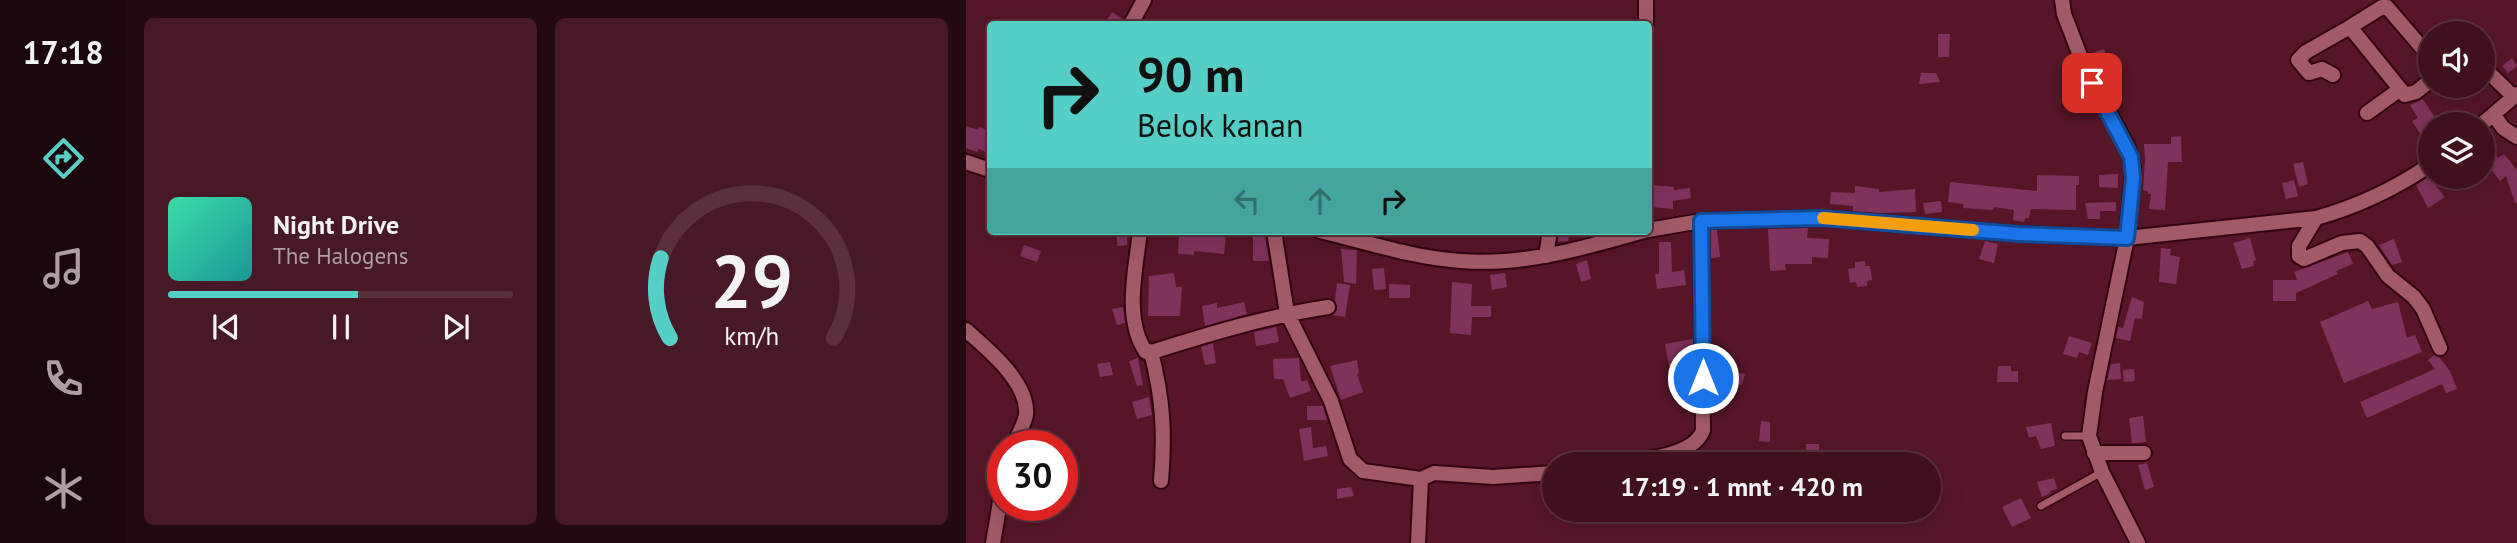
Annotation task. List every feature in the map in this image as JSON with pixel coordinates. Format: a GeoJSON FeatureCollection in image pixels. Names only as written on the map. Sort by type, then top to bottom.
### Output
{"type":"FeatureCollection","features":[{"type":"Feature","properties":{"kind":"street"},"geometry":{"type":"LineString","coordinates":[[1133,21],[1144,0]]}},
{"type":"Feature","properties":{"kind":"street"},"geometry":{"type":"LineString","coordinates":[[1646,0],[1646,21]]}},
{"type":"Feature","properties":{"kind":"street"},"geometry":{"type":"LineString","coordinates":[[2062,0],[2064,14],[2084,66],[2131,157],[2133,178],[2127,238],[2095,393],[2089,436],[2102,472],[2138,543]]}},
{"type":"Feature","properties":{"kind":"street"},"geometry":{"type":"LineString","coordinates":[[2333,75],[2322,69],[2309,73],[2298,60],[2306,52],[2382,7],[2387,7],[2418,43]]}},
{"type":"Feature","properties":{"kind":"street"},"geometry":{"type":"LineString","coordinates":[[2350,27],[2399,90],[2410,95],[2418,89]]}},
{"type":"Feature","properties":{"kind":"street"},"geometry":{"type":"LineString","coordinates":[[2495,78],[2515,95],[2495,114]]}},
{"type":"Feature","properties":{"kind":"street"},"geometry":{"type":"LineString","coordinates":[[2367,113],[2399,90]]}},
{"type":"Feature","properties":{"kind":"street"},"geometry":{"type":"LineString","coordinates":[[2495,124],[2517,137]]}},
{"type":"Feature","properties":{"kind":"street"},"geometry":{"type":"LineString","coordinates":[[966,162],[987,169]]}},
{"type":"Feature","properties":{"kind":"street"},"geometry":{"type":"LineString","coordinates":[[1652,230],[1701,221],[1821,218],[2019,234],[2127,238],[2316,218],[2346,210],[2387,192],[2418,172]]}},
{"type":"Feature","properties":{"kind":"street"},"geometry":{"type":"LineString","coordinates":[[2316,218],[2299,246],[2299,256],[2304,260],[2342,243],[2360,241],[2367,246],[2388,276],[2414,297],[2423,309],[2440,348]]}},
{"type":"Feature","properties":{"kind":"street"},"geometry":{"type":"LineString","coordinates":[[1675,452],[1701,438],[1703,430],[1701,221]]}},
{"type":"Feature","properties":{"kind":"street"},"geometry":{"type":"LineString","coordinates":[[1140,235],[1133,300],[1134,318],[1146,352],[1229,327],[1287,313],[1328,307]]}},
{"type":"Feature","properties":{"kind":"street"},"geometry":{"type":"LineString","coordinates":[[1275,235],[1287,313],[1331,401],[1347,453],[1354,465],[1363,471],[1421,479],[1434,473],[1493,477],[1542,474]]}},
{"type":"Feature","properties":{"kind":"street"},"geometry":{"type":"LineString","coordinates":[[1336,235],[1399,251],[1460,261],[1509,261],[1583,249],[1630,235]]}},
{"type":"Feature","properties":{"kind":"street"},"geometry":{"type":"LineString","coordinates":[[1546,256],[1549,235]]}},
{"type":"Feature","properties":{"kind":"street"},"geometry":{"type":"LineString","coordinates":[[966,330],[1000,361],[1023,395],[1026,415],[1020,430]]}},
{"type":"Feature","properties":{"kind":"street"},"geometry":{"type":"LineString","coordinates":[[1151,352],[1160,387],[1164,421],[1161,481]]}},
{"type":"Feature","properties":{"kind":"street"},"geometry":{"type":"LineString","coordinates":[[2094,453],[2144,453]]}},
{"type":"Feature","properties":{"kind":"street"},"geometry":{"type":"LineString","coordinates":[[1418,543],[1421,479]]}},
{"type":"Feature","properties":{"kind":"street"},"geometry":{"type":"LineString","coordinates":[[993,543],[997,521]]}},
{"type":"Feature","properties":{"kind":"lane"},"geometry":{"type":"LineString","coordinates":[[2065,436],[2089,436]]}},
{"type":"Feature","properties":{"kind":"lane"},"geometry":{"type":"LineString","coordinates":[[2041,506],[2102,472]]}},
{"type":"Feature","properties":{"kind":"building"},"geometry":{"type":"Polygon","coordinates":[[[1112,12],[1123,19],[1122,21],[1106,21],[1112,12]]]}},
{"type":"Feature","properties":{"kind":"building"},"geometry":{"type":"Polygon","coordinates":[[[1938,34],[1950,34],[1949,57],[1938,57],[1938,34]]]}},
{"type":"Feature","properties":{"kind":"building"},"geometry":{"type":"Polygon","coordinates":[[[2104,49],[2111,68],[2098,72],[2090,54],[2104,49]]]}},
{"type":"Feature","properties":{"kind":"building"},"geometry":{"type":"Polygon","coordinates":[[[2512,58],[2517,66],[2508,73],[2502,66],[2512,58]]]}},
{"type":"Feature","properties":{"kind":"building"},"geometry":{"type":"Polygon","coordinates":[[[1921,73],[1936,73],[1940,82],[1919,84],[1921,73]]]}},
{"type":"Feature","properties":{"kind":"building"},"geometry":{"type":"Polygon","coordinates":[[[2423,99],[2431,112],[2418,112],[2418,118],[2410,105],[2423,99]]]}},
{"type":"Feature","properties":{"kind":"building"},"geometry":{"type":"Polygon","coordinates":[[[2418,118],[2418,130],[2412,121],[2418,118]]]}},
{"type":"Feature","properties":{"kind":"building"},"geometry":{"type":"Polygon","coordinates":[[[966,126],[987,130],[987,153],[966,148],[966,126]]]}},
{"type":"Feature","properties":{"kind":"building"},"geometry":{"type":"Polygon","coordinates":[[[2181,136],[2182,162],[2168,162],[2165,210],[2149,209],[2151,194],[2143,190],[2144,144],[2171,144],[2171,137],[2181,136]]]}},
{"type":"Feature","properties":{"kind":"building"},"geometry":{"type":"Polygon","coordinates":[[[2495,153],[2498,158],[2504,154],[2517,170],[2517,203],[2506,176],[2500,181],[2495,175],[2495,153]]]}},
{"type":"Feature","properties":{"kind":"building"},"geometry":{"type":"Polygon","coordinates":[[[2303,162],[2308,184],[2299,187],[2293,164],[2303,162]]]}},
{"type":"Feature","properties":{"kind":"building"},"geometry":{"type":"Polygon","coordinates":[[[2118,174],[2118,188],[2099,187],[2099,175],[2118,174]]]}},
{"type":"Feature","properties":{"kind":"building"},"geometry":{"type":"Polygon","coordinates":[[[2037,175],[2079,176],[2079,185],[2076,185],[2076,210],[2031,209],[2029,218],[2025,218],[2024,222],[2013,220],[2014,210],[1994,207],[1993,210],[1963,208],[1963,204],[1948,202],[1950,182],[2037,191],[2037,175]]]}},
{"type":"Feature","properties":{"kind":"building"},"geometry":{"type":"Polygon","coordinates":[[[2294,180],[2298,196],[2286,199],[2282,183],[2294,180]]]}},
{"type":"Feature","properties":{"kind":"building"},"geometry":{"type":"Polygon","coordinates":[[[1652,185],[1674,187],[1674,190],[1690,188],[1691,198],[1673,201],[1673,209],[1652,207],[1652,185]]]}},
{"type":"Feature","properties":{"kind":"building"},"geometry":{"type":"Polygon","coordinates":[[[1855,186],[1879,189],[1879,192],[1915,189],[1916,212],[1853,211],[1853,206],[1830,204],[1831,192],[1855,193],[1855,186]]]}},
{"type":"Feature","properties":{"kind":"building"},"geometry":{"type":"Polygon","coordinates":[[[2418,189],[2439,189],[2445,197],[2428,208],[2418,189]]]}},
{"type":"Feature","properties":{"kind":"building"},"geometry":{"type":"Polygon","coordinates":[[[1941,201],[1942,212],[1925,214],[1923,203],[1941,201]]]}},
{"type":"Feature","properties":{"kind":"building"},"geometry":{"type":"Polygon","coordinates":[[[2116,202],[2116,211],[2100,211],[2100,219],[2088,219],[2085,203],[2116,202]]]}},
{"type":"Feature","properties":{"kind":"building"},"geometry":{"type":"Polygon","coordinates":[[[1808,228],[1807,238],[1829,239],[1828,258],[1812,257],[1812,264],[1785,264],[1786,270],[1770,271],[1768,229],[1808,228]]]}},
{"type":"Feature","properties":{"kind":"building"},"geometry":{"type":"Polygon","coordinates":[[[1711,230],[1717,230],[1720,257],[1711,258],[1711,230]]]}},
{"type":"Feature","properties":{"kind":"building"},"geometry":{"type":"Polygon","coordinates":[[[1117,235],[1127,235],[1127,245],[1117,246],[1117,235]]]}},
{"type":"Feature","properties":{"kind":"building"},"geometry":{"type":"Polygon","coordinates":[[[1179,235],[1226,235],[1224,254],[1194,251],[1194,255],[1178,254],[1179,235]]]}},
{"type":"Feature","properties":{"kind":"building"},"geometry":{"type":"Polygon","coordinates":[[[1253,235],[1265,235],[1269,261],[1253,261],[1253,235]]]}},
{"type":"Feature","properties":{"kind":"building"},"geometry":{"type":"Polygon","coordinates":[[[1559,235],[1569,235],[1568,241],[1558,242],[1559,235]]]}},
{"type":"Feature","properties":{"kind":"building"},"geometry":{"type":"Polygon","coordinates":[[[2250,238],[2256,260],[2253,261],[2254,266],[2242,269],[2233,243],[2250,238]]]}},
{"type":"Feature","properties":{"kind":"building"},"geometry":{"type":"Polygon","coordinates":[[[2394,239],[2402,262],[2392,265],[2379,245],[2394,239]]]}},
{"type":"Feature","properties":{"kind":"building"},"geometry":{"type":"Polygon","coordinates":[[[1985,241],[1998,244],[1994,263],[1979,259],[1985,241]]]}},
{"type":"Feature","properties":{"kind":"building"},"geometry":{"type":"Polygon","coordinates":[[[1659,242],[1671,242],[1672,272],[1684,270],[1686,285],[1657,289],[1655,274],[1659,274],[1659,242]]]}},
{"type":"Feature","properties":{"kind":"building"},"geometry":{"type":"Polygon","coordinates":[[[1024,245],[1041,251],[1037,262],[1020,256],[1024,245]]]}},
{"type":"Feature","properties":{"kind":"building"},"geometry":{"type":"Polygon","coordinates":[[[2161,248],[2171,249],[2170,255],[2180,257],[2176,284],[2159,282],[2161,248]]]}},
{"type":"Feature","properties":{"kind":"building"},"geometry":{"type":"Polygon","coordinates":[[[1341,249],[1357,250],[1356,284],[1344,282],[1341,249]]]}},
{"type":"Feature","properties":{"kind":"building"},"geometry":{"type":"Polygon","coordinates":[[[2348,252],[2353,264],[2336,271],[2338,274],[2296,293],[2296,301],[2273,301],[2273,280],[2297,280],[2294,272],[2348,252]]]}},
{"type":"Feature","properties":{"kind":"building"},"geometry":{"type":"Polygon","coordinates":[[[1587,260],[1591,279],[1581,282],[1576,264],[1587,260]]]}},
{"type":"Feature","properties":{"kind":"building"},"geometry":{"type":"Polygon","coordinates":[[[1865,261],[1865,266],[1870,266],[1872,280],[1867,281],[1867,286],[1857,287],[1856,282],[1850,283],[1848,269],[1855,268],[1855,262],[1865,261]]]}},
{"type":"Feature","properties":{"kind":"building"},"geometry":{"type":"Polygon","coordinates":[[[1384,268],[1386,289],[1374,290],[1372,269],[1384,268]]]}},
{"type":"Feature","properties":{"kind":"building"},"geometry":{"type":"Polygon","coordinates":[[[1174,273],[1176,287],[1182,287],[1180,316],[1148,316],[1149,276],[1174,273]]]}},
{"type":"Feature","properties":{"kind":"building"},"geometry":{"type":"Polygon","coordinates":[[[1505,273],[1507,287],[1492,290],[1490,275],[1505,273]]]}},
{"type":"Feature","properties":{"kind":"building"},"geometry":{"type":"Polygon","coordinates":[[[1452,282],[1472,284],[1471,306],[1491,306],[1491,317],[1472,317],[1471,335],[1450,333],[1452,282]]]}},
{"type":"Feature","properties":{"kind":"building"},"geometry":{"type":"Polygon","coordinates":[[[1337,283],[1350,285],[1345,317],[1333,315],[1337,310],[1337,283]]]}},
{"type":"Feature","properties":{"kind":"building"},"geometry":{"type":"Polygon","coordinates":[[[1389,284],[1410,285],[1410,298],[1389,298],[1389,284]]]}},
{"type":"Feature","properties":{"kind":"building"},"geometry":{"type":"Polygon","coordinates":[[[2132,297],[2144,302],[2142,319],[2135,318],[2130,341],[2116,338],[2118,327],[2123,328],[2132,297]]]}},
{"type":"Feature","properties":{"kind":"building"},"geometry":{"type":"Polygon","coordinates":[[[2368,301],[2372,309],[2398,302],[2407,338],[2415,335],[2422,352],[2344,383],[2320,322],[2368,301]]]}},
{"type":"Feature","properties":{"kind":"building"},"geometry":{"type":"Polygon","coordinates":[[[1244,302],[1247,314],[1205,326],[1202,306],[1217,303],[1217,308],[1244,302]]]}},
{"type":"Feature","properties":{"kind":"building"},"geometry":{"type":"Polygon","coordinates":[[[1123,307],[1125,323],[1117,325],[1112,309],[1123,307]]]}},
{"type":"Feature","properties":{"kind":"building"},"geometry":{"type":"Polygon","coordinates":[[[1276,327],[1279,342],[1256,346],[1254,332],[1276,327]]]}},
{"type":"Feature","properties":{"kind":"building"},"geometry":{"type":"Polygon","coordinates":[[[2069,336],[2092,343],[2088,355],[2079,352],[2077,358],[2063,354],[2069,336]]]}},
{"type":"Feature","properties":{"kind":"building"},"geometry":{"type":"Polygon","coordinates":[[[1693,339],[1693,373],[1671,376],[1665,344],[1693,339]]]}},
{"type":"Feature","properties":{"kind":"building"},"geometry":{"type":"Polygon","coordinates":[[[1213,343],[1216,363],[1205,365],[1201,347],[1213,343]]]}},
{"type":"Feature","properties":{"kind":"building"},"geometry":{"type":"Polygon","coordinates":[[[2434,355],[2439,357],[2450,371],[2457,389],[2446,393],[2442,384],[2367,418],[2360,402],[2435,369],[2428,360],[2434,355]]]}},
{"type":"Feature","properties":{"kind":"building"},"geometry":{"type":"Polygon","coordinates":[[[1138,358],[1143,385],[1137,386],[1129,361],[1138,358]]]}},
{"type":"Feature","properties":{"kind":"building"},"geometry":{"type":"Polygon","coordinates":[[[1299,358],[1301,382],[1307,380],[1311,391],[1290,398],[1283,379],[1274,379],[1273,359],[1299,358]]]}},
{"type":"Feature","properties":{"kind":"building"},"geometry":{"type":"Polygon","coordinates":[[[1357,360],[1357,374],[1363,392],[1341,400],[1330,366],[1357,360]]]}},
{"type":"Feature","properties":{"kind":"building"},"geometry":{"type":"Polygon","coordinates":[[[1110,362],[1113,375],[1100,377],[1097,364],[1110,362]]]}},
{"type":"Feature","properties":{"kind":"building"},"geometry":{"type":"Polygon","coordinates":[[[2120,363],[2121,379],[2107,380],[2111,364],[2120,363]]]}},
{"type":"Feature","properties":{"kind":"building"},"geometry":{"type":"Polygon","coordinates":[[[1998,366],[2011,366],[2011,371],[2018,371],[2018,382],[1997,382],[1998,366]]]}},
{"type":"Feature","properties":{"kind":"building"},"geometry":{"type":"Polygon","coordinates":[[[2134,369],[2135,381],[2124,382],[2123,370],[2134,369]]]}},
{"type":"Feature","properties":{"kind":"building"},"geometry":{"type":"Polygon","coordinates":[[[1712,370],[1735,375],[1735,372],[1745,374],[1742,385],[1731,383],[1730,389],[1712,385],[1712,370]]]}},
{"type":"Feature","properties":{"kind":"building"},"geometry":{"type":"Polygon","coordinates":[[[1149,397],[1152,415],[1137,419],[1132,402],[1149,397]]]}},
{"type":"Feature","properties":{"kind":"building"},"geometry":{"type":"Polygon","coordinates":[[[1307,406],[1323,406],[1327,420],[1307,420],[1307,406]]]}},
{"type":"Feature","properties":{"kind":"building"},"geometry":{"type":"Polygon","coordinates":[[[2143,416],[2146,442],[2132,443],[2129,418],[2143,416]]]}},
{"type":"Feature","properties":{"kind":"building"},"geometry":{"type":"Polygon","coordinates":[[[1761,421],[1770,422],[1770,442],[1759,441],[1761,421]]]}},
{"type":"Feature","properties":{"kind":"building"},"geometry":{"type":"Polygon","coordinates":[[[2051,423],[2055,446],[2041,449],[2036,436],[2029,438],[2026,427],[2051,423]]]}},
{"type":"Feature","properties":{"kind":"building"},"geometry":{"type":"Polygon","coordinates":[[[1311,427],[1313,448],[1326,446],[1328,456],[1304,461],[1299,429],[1311,427]]]}},
{"type":"Feature","properties":{"kind":"building"},"geometry":{"type":"Polygon","coordinates":[[[1806,444],[1819,444],[1819,452],[1806,452],[1806,444]]]}},
{"type":"Feature","properties":{"kind":"building"},"geometry":{"type":"Polygon","coordinates":[[[2147,463],[2154,487],[2145,490],[2138,465],[2147,463]]]}},
{"type":"Feature","properties":{"kind":"building"},"geometry":{"type":"Polygon","coordinates":[[[2054,478],[2057,489],[2042,497],[2037,482],[2054,478]]]}},
{"type":"Feature","properties":{"kind":"building"},"geometry":{"type":"Polygon","coordinates":[[[1351,487],[1354,496],[1337,499],[1337,489],[1351,487]]]}},
{"type":"Feature","properties":{"kind":"building"},"geometry":{"type":"Polygon","coordinates":[[[2021,498],[2031,518],[2012,527],[2002,507],[2021,498]]]}},
{"type":"Feature","properties":{"kind":"slow traffic"},"geometry":{"type":"LineString","coordinates":[[1823,218],[1973,230]]}},
{"type":"Feature","properties":{"kind":"route"},"geometry":{"type":"LineString","coordinates":[[1703,378],[1701,221],[1821,218],[2019,234],[2127,238],[2133,178],[2131,157],[2092,83]]}}]}
